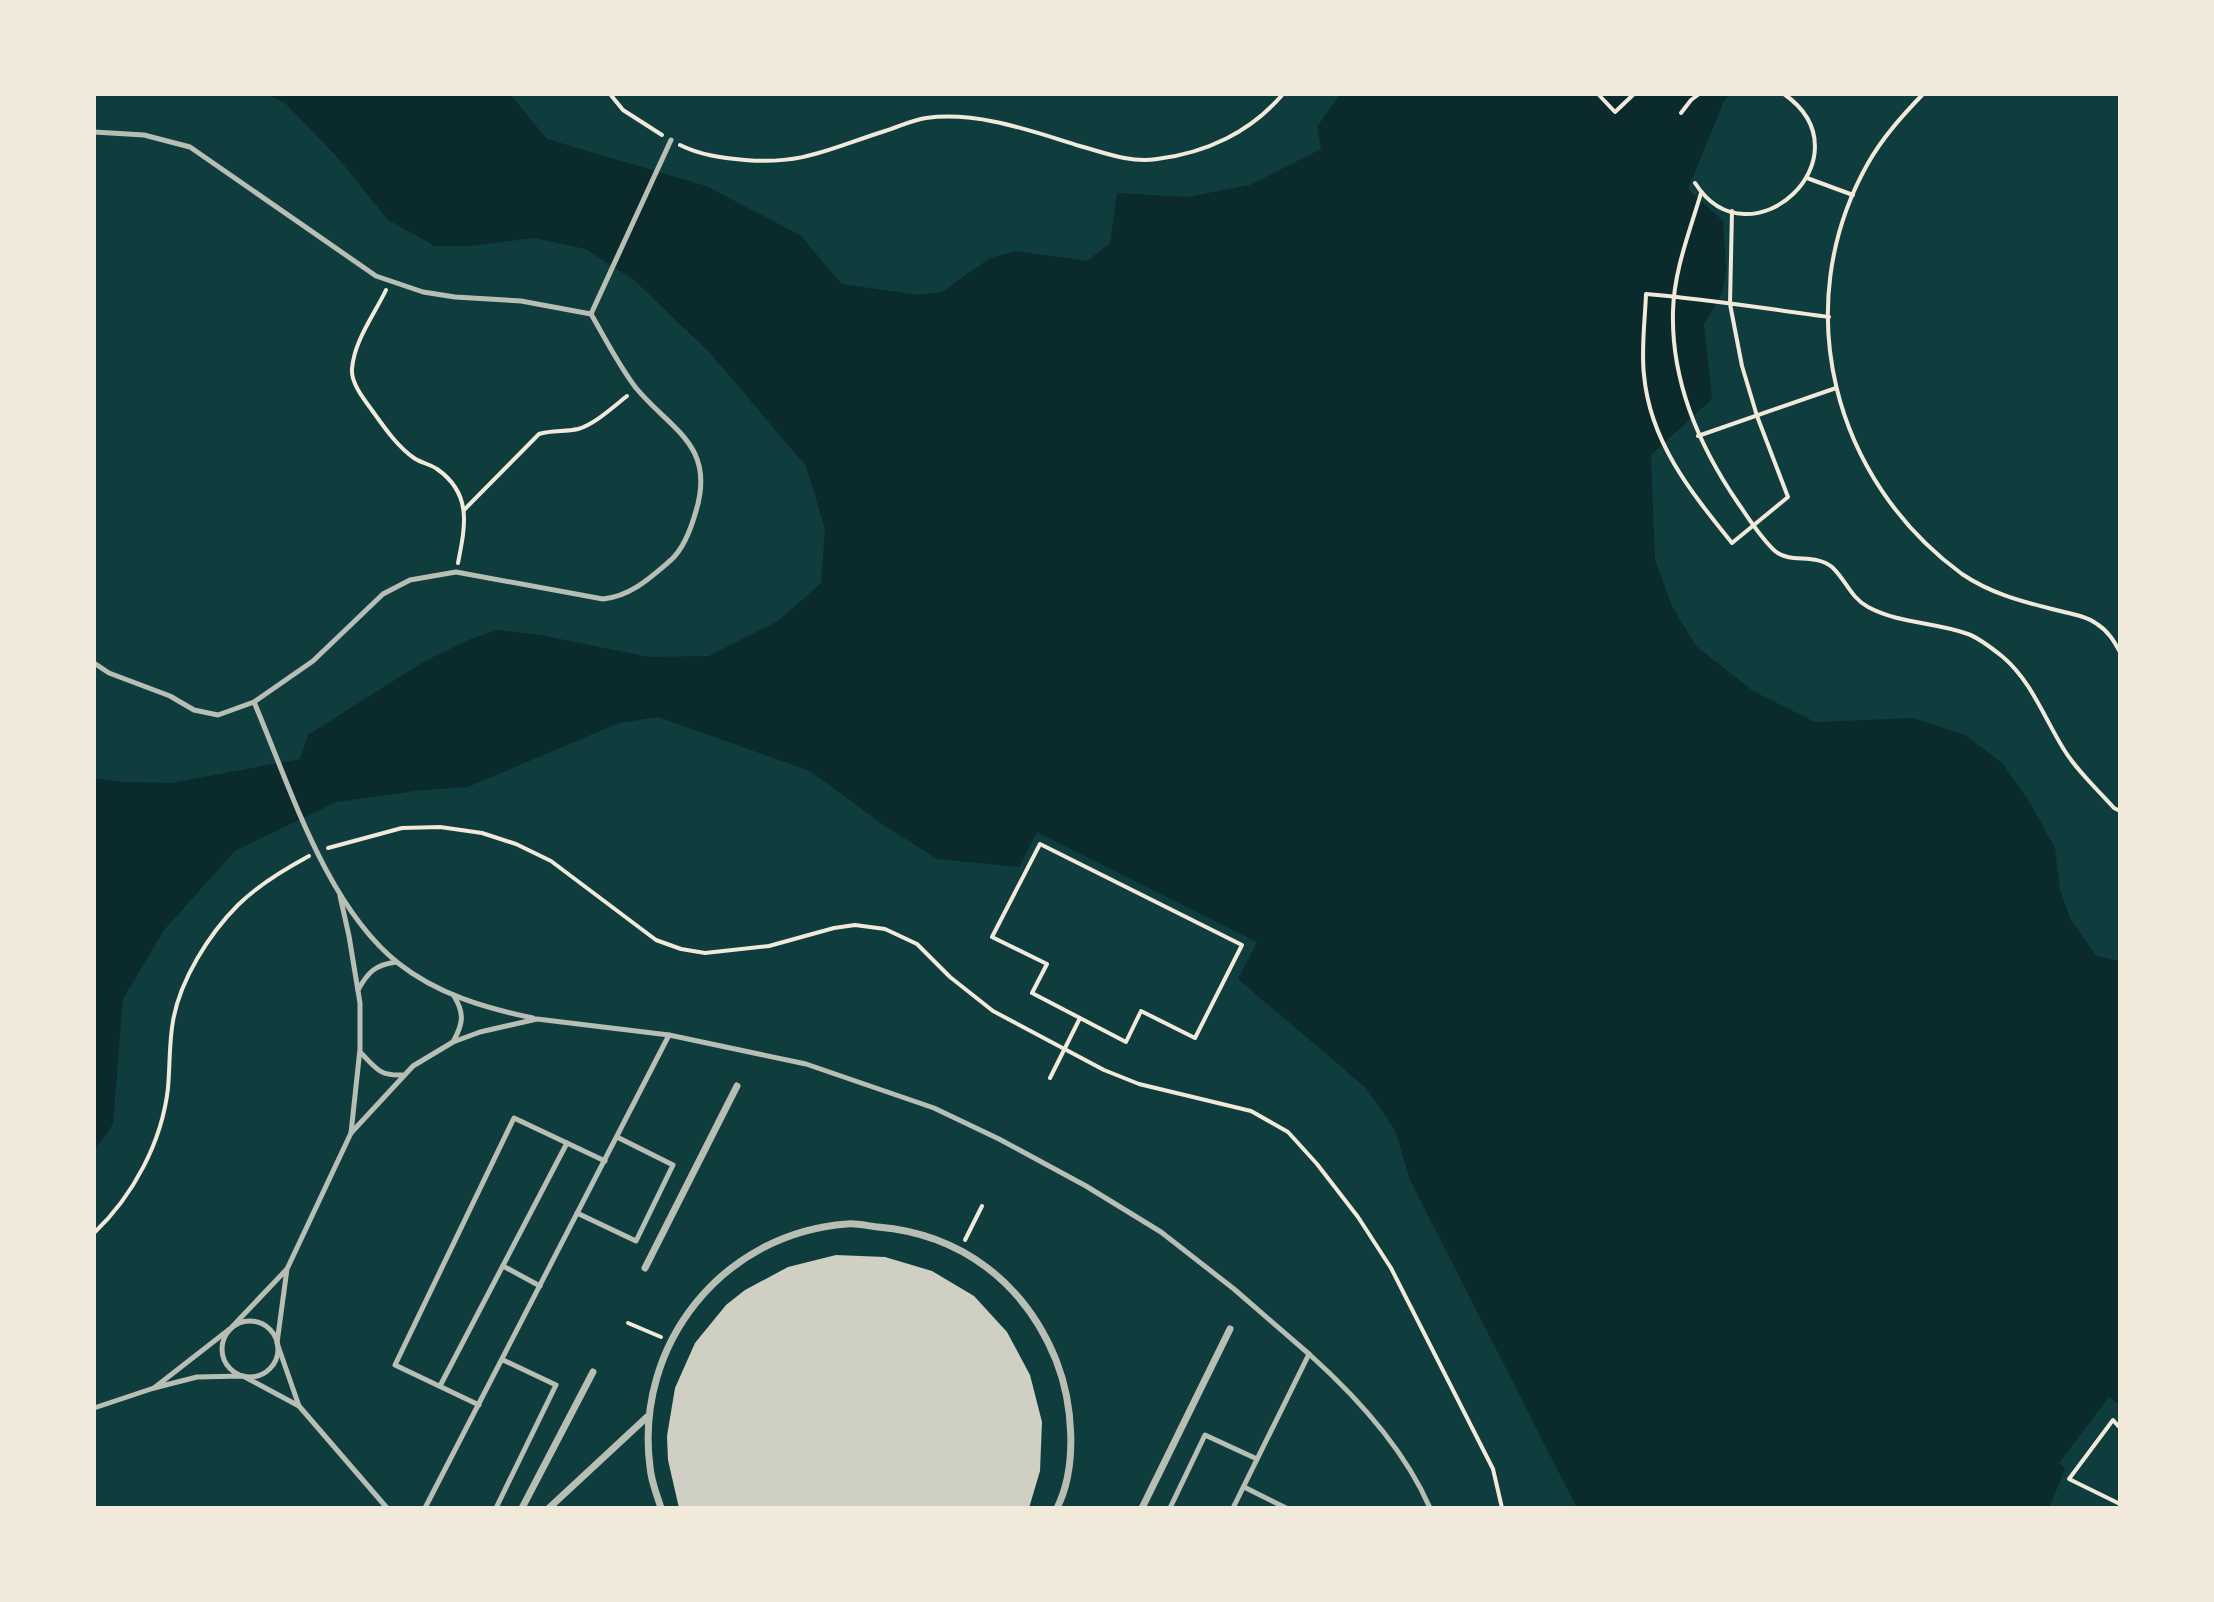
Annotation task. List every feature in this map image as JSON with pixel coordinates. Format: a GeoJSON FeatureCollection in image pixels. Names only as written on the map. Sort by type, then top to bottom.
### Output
{"type":"FeatureCollection","features":[{"type":"Feature","properties":{"kind":"street"},"geometry":{"type":"LineString","coordinates":[[645,1268],[737,1086]]}},
{"type":"Feature","properties":{"kind":"street"},"geometry":{"type":"LineString","coordinates":[[661,1508],[650,1469],[648,1417],[654,1382],[670,1341],[696,1300],[739,1261],[791,1235],[848,1224],[906,1229],[960,1249],[1007,1283],[1044,1330],[1066,1384],[1072,1442],[1062,1499],[1057,1508]]}},
{"type":"Feature","properties":{"kind":"street"},"geometry":{"type":"LineString","coordinates":[[1142,1508],[1230,1329]]}},
{"type":"Feature","properties":{"kind":"street"},"geometry":{"type":"LineString","coordinates":[[522,1508],[593,1372]]}},
{"type":"Feature","properties":{"kind":"street"},"geometry":{"type":"LineString","coordinates":[[549,1508],[648,1417]]}},
{"type":"Feature","properties":{"kind":"lane"},"geometry":{"type":"LineString","coordinates":[[94,132],[144,135],[190,147],[355,264],[391,281],[434,294],[521,301],[591,314],[636,388],[681,431],[696,455],[702,491],[692,525],[679,553],[621,597],[603,599],[456,572],[410,580],[383,594],[313,661],[254,702],[218,715],[194,710],[170,696],[109,673],[94,663]]}},
{"type":"Feature","properties":{"kind":"lane"},"geometry":{"type":"LineString","coordinates":[[591,314],[671,140]]}},
{"type":"Feature","properties":{"kind":"lane"},"geometry":{"type":"LineString","coordinates":[[254,702],[317,852],[340,896],[396,962],[454,995],[493,1010],[537,1019],[669,1035],[806,1064],[934,1108],[999,1139],[1086,1186],[1161,1232],[1234,1289],[1336,1378],[1409,1467],[1430,1508]]}},
{"type":"Feature","properties":{"kind":"lane"},"geometry":{"type":"LineString","coordinates":[[340,896],[358,991],[360,1052],[351,1133]]}},
{"type":"Feature","properties":{"kind":"lane"},"geometry":{"type":"LineString","coordinates":[[358,991],[369,972],[381,964],[396,962]]}},
{"type":"Feature","properties":{"kind":"lane"},"geometry":{"type":"LineString","coordinates":[[453,1042],[463,1018],[463,1011],[454,995]]}},
{"type":"Feature","properties":{"kind":"lane"},"geometry":{"type":"LineString","coordinates":[[94,1408],[197,1377],[252,1377],[269,1370],[278,1353],[287,1269],[351,1133],[413,1066],[453,1042],[480,1032],[537,1019]]}},
{"type":"Feature","properties":{"kind":"lane"},"geometry":{"type":"LineString","coordinates":[[425,1508],[669,1035]]}},
{"type":"Feature","properties":{"kind":"lane"},"geometry":{"type":"LineString","coordinates":[[360,1052],[387,1075],[403,1075]]}},
{"type":"Feature","properties":{"kind":"lane"},"geometry":{"type":"LineString","coordinates":[[479,1405],[395,1365],[514,1118],[605,1161]]}},
{"type":"Feature","properties":{"kind":"lane"},"geometry":{"type":"LineString","coordinates":[[577,1213],[636,1241],[673,1165],[617,1137]]}},
{"type":"Feature","properties":{"kind":"lane"},"geometry":{"type":"LineString","coordinates":[[440,1386],[567,1143]]}},
{"type":"Feature","properties":{"kind":"lane"},"geometry":{"type":"LineString","coordinates":[[503,1266],[540,1286]]}},
{"type":"Feature","properties":{"kind":"lane"},"geometry":{"type":"LineString","coordinates":[[154,1388],[231,1328],[287,1269]]}},
{"type":"Feature","properties":{"kind":"lane"},"geometry":{"type":"LineString","coordinates":[[299,1406],[273,1334],[259,1323],[240,1323],[231,1328],[223,1343],[224,1360],[235,1373],[299,1406],[387,1508]]}},
{"type":"Feature","properties":{"kind":"lane"},"geometry":{"type":"LineString","coordinates":[[1233,1508],[1309,1354]]}},
{"type":"Feature","properties":{"kind":"lane"},"geometry":{"type":"LineString","coordinates":[[496,1508],[556,1385],[503,1360]]}},
{"type":"Feature","properties":{"kind":"lane"},"geometry":{"type":"LineString","coordinates":[[1170,1508],[1205,1435],[1257,1459]]}},
{"type":"Feature","properties":{"kind":"lane"},"geometry":{"type":"LineString","coordinates":[[1244,1487],[1285,1508]]}},
{"type":"Feature","properties":{"kind":"path"},"geometry":{"type":"LineString","coordinates":[[610,94],[623,110],[694,152],[726,159],[777,163],[808,157],[925,118],[967,118],[1013,125],[1124,159],[1154,160],[1213,146],[1248,127],[1283,94]]}},
{"type":"Feature","properties":{"kind":"path"},"geometry":{"type":"LineString","coordinates":[[1598,94],[1615,112],[1634,94]]}},
{"type":"Feature","properties":{"kind":"path"},"geometry":{"type":"LineString","coordinates":[[1685,94],[1691,100]]}},
{"type":"Feature","properties":{"kind":"path"},"geometry":{"type":"LineString","coordinates":[[1681,113],[1699,94]]}},
{"type":"Feature","properties":{"kind":"path"},"geometry":{"type":"LineString","coordinates":[[1695,183],[1701,193],[1715,204],[1732,211],[1753,214],[1774,209],[1792,197],[1807,178],[1813,161],[1814,140],[1808,119],[1784,94]]}},
{"type":"Feature","properties":{"kind":"path"},"geometry":{"type":"LineString","coordinates":[[1923,94],[1880,145],[1853,195],[1834,257],[1829,317],[1830,365],[1858,453],[1890,503],[1929,547],[1963,574],[2006,597],[2096,623],[2111,637],[2120,652]]}},
{"type":"Feature","properties":{"kind":"path"},"geometry":{"type":"LineString","coordinates":[[1807,178],[1853,195]]}},
{"type":"Feature","properties":{"kind":"path"},"geometry":{"type":"LineString","coordinates":[[1701,193],[1676,278],[1676,355],[1698,436],[1715,469],[1762,538],[1779,554],[1790,558],[1809,557],[1831,566],[1852,596],[1869,607],[1901,620],[1970,634],[2004,658],[2026,684],[2065,751],[2120,811]]}},
{"type":"Feature","properties":{"kind":"path"},"geometry":{"type":"LineString","coordinates":[[1732,211],[1730,304],[1742,366],[1757,416],[1788,497],[1732,543],[1686,486],[1666,452],[1655,423],[1644,373],[1646,294],[1675,296],[1730,304],[1829,317]]}},
{"type":"Feature","properties":{"kind":"path"},"geometry":{"type":"LineString","coordinates":[[391,281],[358,345],[351,372],[361,394],[385,429],[415,459],[435,468],[451,481],[464,510],[466,524],[456,572]]}},
{"type":"Feature","properties":{"kind":"path"},"geometry":{"type":"LineString","coordinates":[[464,510],[539,434],[578,429],[604,414],[636,388]]}},
{"type":"Feature","properties":{"kind":"path"},"geometry":{"type":"LineString","coordinates":[[1698,436],[1836,388]]}},
{"type":"Feature","properties":{"kind":"path"},"geometry":{"type":"LineString","coordinates":[[94,1233],[109,1219],[139,1177],[158,1133],[167,1091],[173,1019],[185,984],[210,939],[238,904],[268,881],[317,852],[361,837],[402,828],[440,827],[482,833],[516,844],[551,861],[656,940],[681,949],[705,953],[769,946],[855,925],[885,929],[917,944],[950,977],[993,1011],[1104,1070],[1127,1079],[1251,1111],[1288,1132],[1350,1206],[1391,1268],[1493,1469],[1502,1508]]}},
{"type":"Feature","properties":{"kind":"path"},"geometry":{"type":"LineString","coordinates":[[1040,844],[1242,945],[1195,1038],[1141,1011],[1126,1042],[1080,1018],[1032,993],[1047,964],[992,937],[1040,844]]}},
{"type":"Feature","properties":{"kind":"path"},"geometry":{"type":"LineString","coordinates":[[1050,1078],[1080,1018]]}},
{"type":"Feature","properties":{"kind":"path"},"geometry":{"type":"LineString","coordinates":[[960,1249],[982,1206]]}},
{"type":"Feature","properties":{"kind":"path"},"geometry":{"type":"LineString","coordinates":[[628,1323],[670,1341]]}},
{"type":"Feature","properties":{"kind":"path"},"geometry":{"type":"LineString","coordinates":[[2120,1428],[2113,1420],[2069,1479],[2120,1504]]}},
{"type":"Feature","properties":{"kind":"water"},"geometry":{"type":"Polygon","coordinates":[[[266,94],[510,94],[547,139],[706,186],[800,235],[842,284],[918,295],[942,292],[990,258],[1016,251],[1087,261],[1110,243],[1117,193],[1187,197],[1250,185],[1321,149],[1317,127],[1340,94],[1730,94],[1724,101],[1688,189],[1723,221],[1726,271],[1722,293],[1704,324],[1712,399],[1651,455],[1655,560],[1672,606],[1696,646],[1753,691],[1815,722],[1913,718],[1965,735],[2003,764],[2030,803],[2055,848],[2060,890],[2070,918],[2096,956],[2120,961],[2120,1405],[2109,1397],[2059,1463],[2065,1469],[2049,1508],[1577,1508],[1410,1180],[1395,1130],[1366,1088],[1238,979],[1257,942],[1037,832],[1019,867],[937,859],[885,826],[810,771],[658,717],[619,723],[468,787],[336,802],[235,851],[164,930],[123,999],[113,1124],[94,1151],[94,778],[171,783],[300,759],[308,735],[423,662],[497,630],[540,635],[649,657],[709,656],[778,621],[821,583],[825,529],[806,466],[710,353],[635,281],[586,249],[534,238],[471,246],[435,246],[388,220],[339,159],[285,103],[266,94]]]}},
{"type":"Feature","properties":{"kind":"building"},"geometry":{"type":"Polygon","coordinates":[[[836,1255],[885,1257],[932,1271],[974,1296],[1007,1332],[1030,1375],[1042,1422],[1040,1471],[1029,1508],[679,1508],[668,1460],[667,1436],[675,1388],[695,1343],[726,1305],[745,1290],[788,1267],[836,1255]]]}}]}
